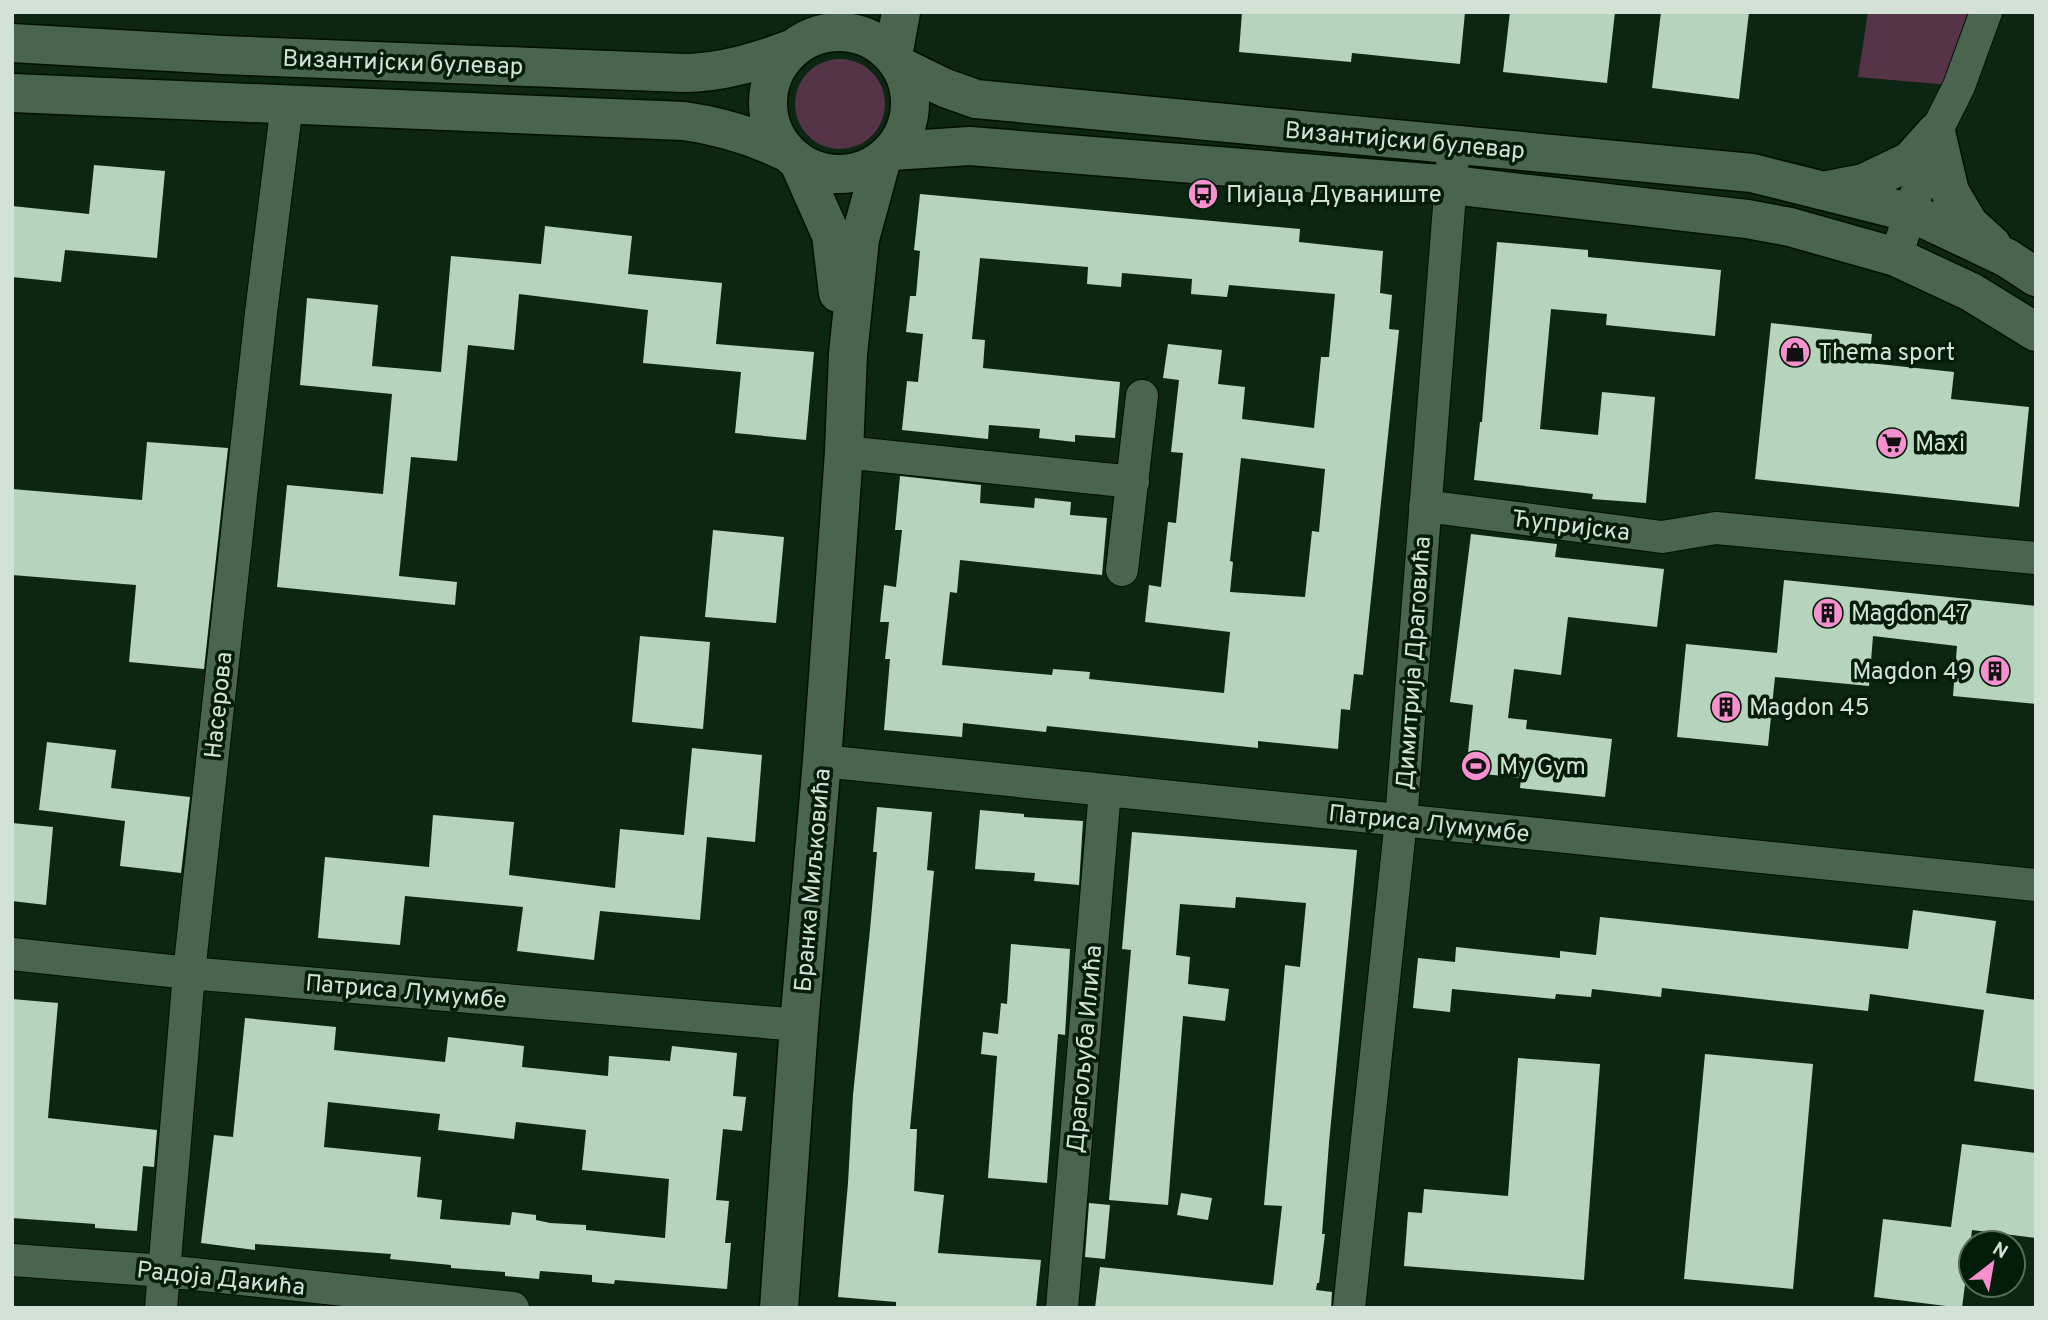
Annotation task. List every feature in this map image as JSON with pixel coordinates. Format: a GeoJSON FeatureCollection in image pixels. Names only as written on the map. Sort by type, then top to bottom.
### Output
{"type":"FeatureCollection","features":[{"type":"Feature","properties":{"kind":"street"},"geometry":{"type":"LineString","coordinates":[[896,61],[901,12]]}},
{"type":"Feature","properties":{"kind":"street"},"geometry":{"type":"LineString","coordinates":[[1896,257],[1936,132],[1959,86],[1986,12]]}},
{"type":"Feature","properties":{"kind":"street"},"geometry":{"type":"LineString","coordinates":[[852,33],[874,41],[896,61],[907,83],[911,101],[909,119],[902,136],[886,156],[861,171],[840,174],[819,172],[793,157],[775,136],[767,99],[770,81],[779,64],[807,34],[852,33]]}},
{"type":"Feature","properties":{"kind":"street","name":"Византијски булевар"},"geometry":{"type":"LineString","coordinates":[[12,43],[223,55],[704,73],[736,67],[807,34]]}},
{"type":"Feature","properties":{"kind":"street","name":"Византијски булевар"},"geometry":{"type":"LineString","coordinates":[[896,61],[945,88],[976,99],[1752,173],[1912,213],[2021,268]]}},
{"type":"Feature","properties":{"kind":"street","name":"Византијски булевар"},"geometry":{"type":"LineString","coordinates":[[12,93],[684,121],[720,127],[766,142],[793,157]]}},
{"type":"Feature","properties":{"kind":"street","name":"Насерова"},"geometry":{"type":"LineString","coordinates":[[161,1308],[190,973],[261,313],[288,104]]}},
{"type":"Feature","properties":{"kind":"street"},"geometry":{"type":"LineString","coordinates":[[1828,190],[1864,183],[1910,161],[1936,132]]}},
{"type":"Feature","properties":{"kind":"street"},"geometry":{"type":"LineString","coordinates":[[1936,132],[1950,192],[1969,224],[2021,268]]}},
{"type":"Feature","properties":{"kind":"street","name":"Димитрија Драговића"},"geometry":{"type":"LineString","coordinates":[[1349,1308],[1402,820],[1454,144]]}},
{"type":"Feature","properties":{"kind":"street","name":"Византијски булевар"},"geometry":{"type":"LineString","coordinates":[[886,156],[970,146],[1452,185],[1746,219],[1790,227],[1896,257],[1971,292],[2036,332]]}},
{"type":"Feature","properties":{"kind":"street","name":"Бранка Миљковића"},"geometry":{"type":"LineString","coordinates":[[779,1308],[799,1025],[822,761],[844,452],[848,354],[860,239],[886,156]]}},
{"type":"Feature","properties":{"kind":"street","name":"Бранка Миљковића"},"geometry":{"type":"LineString","coordinates":[[793,157],[831,235],[839,311],[848,354]]}},
{"type":"Feature","properties":{"kind":"street"},"geometry":{"type":"LineString","coordinates":[[1122,570],[1142,396]]}},
{"type":"Feature","properties":{"kind":"street"},"geometry":{"type":"LineString","coordinates":[[844,452],[1133,482]]}},
{"type":"Feature","properties":{"kind":"street","name":"Ћупријска"},"geometry":{"type":"LineString","coordinates":[[1425,506],[1662,537],[1716,528],[2036,558]]}},
{"type":"Feature","properties":{"kind":"street","name":"Патриса Лумумбе"},"geometry":{"type":"LineString","coordinates":[[822,761],[2036,885]]}},
{"type":"Feature","properties":{"kind":"street","name":"Драгољуба Илића"},"geometry":{"type":"LineString","coordinates":[[1062,1308],[1105,790]]}},
{"type":"Feature","properties":{"kind":"street","name":"Патриса Лумумбе"},"geometry":{"type":"LineString","coordinates":[[12,954],[190,973],[799,1025]]}},
{"type":"Feature","properties":{"kind":"street","name":"Радоја Дакића"},"geometry":{"type":"LineString","coordinates":[[12,1260],[165,1271],[513,1308]]}},
{"type":"Feature","properties":{"kind":"shaded area"},"geometry":{"type":"Polygon","coordinates":[[[1868,12],[1971,12],[1949,85],[1858,77],[1868,12]]]}},
{"type":"Feature","properties":{"kind":"shaded area"},"geometry":{"type":"Polygon","coordinates":[[[840,59],[857,63],[872,72],[881,87],[885,104],[881,121],[872,136],[857,145],[840,149],[823,145],[808,136],[799,121],[795,104],[799,87],[808,72],[823,63],[840,59]]]}},
{"type":"Feature","properties":{"kind":"building"},"geometry":{"type":"Polygon","coordinates":[[[1242,12],[1465,12],[1460,64],[1352,53],[1351,62],[1239,52],[1242,12]]]}},
{"type":"Feature","properties":{"kind":"building"},"geometry":{"type":"Polygon","coordinates":[[[1510,12],[1615,12],[1607,83],[1503,72],[1510,12]]]}},
{"type":"Feature","properties":{"kind":"building"},"geometry":{"type":"Polygon","coordinates":[[[1661,12],[1749,12],[1739,99],[1652,88],[1661,12]]]}},
{"type":"Feature","properties":{"kind":"building"},"geometry":{"type":"Polygon","coordinates":[[[94,165],[165,171],[157,258],[65,250],[61,282],[12,277],[12,206],[89,214],[94,165]]]}},
{"type":"Feature","properties":{"kind":"building"},"geometry":{"type":"Polygon","coordinates":[[[920,194],[1300,229],[1299,242],[1383,251],[1380,293],[1392,295],[1389,329],[1399,330],[1363,675],[1354,674],[1350,710],[1341,709],[1338,749],[1258,741],[1258,748],[1047,726],[1046,732],[963,723],[962,737],[884,730],[890,659],[885,659],[889,622],[880,622],[884,585],[896,587],[902,530],[895,530],[900,476],[981,485],[980,503],[1034,508],[1035,498],[1071,502],[1070,515],[1107,518],[1102,575],[960,560],[957,593],[950,592],[942,665],[1052,675],[1053,669],[1090,672],[1089,679],[1224,693],[1230,632],[1145,622],[1149,585],[1161,587],[1168,522],[1176,523],[1183,453],[1171,452],[1179,380],[1163,378],[1168,344],[1222,350],[1218,384],[1245,387],[1242,419],[1314,428],[1321,357],[1329,357],[1335,294],[1229,285],[1227,297],[1191,294],[1192,279],[1122,273],[1121,287],[1087,284],[1088,267],[980,258],[972,339],[985,340],[983,368],[1120,382],[1115,438],[1075,435],[1075,442],[1039,438],[1040,429],[989,425],[988,439],[902,430],[907,381],[918,382],[923,334],[906,332],[910,296],[916,296],[920,251],[914,250],[920,194]],[[1241,458],[1230,561],[1233,562],[1230,592],[1305,597],[1312,531],[1319,532],[1325,469],[1241,458]]]}},
{"type":"Feature","properties":{"kind":"building"},"geometry":{"type":"Polygon","coordinates":[[[545,226],[632,236],[628,274],[722,283],[716,344],[814,352],[806,440],[735,433],[741,372],[643,363],[648,310],[519,294],[514,350],[468,345],[457,461],[411,457],[399,576],[457,582],[455,605],[277,587],[287,485],[383,494],[392,394],[300,385],[307,298],[378,305],[372,366],[441,372],[451,256],[541,264],[545,226]]]}},
{"type":"Feature","properties":{"kind":"building"},"geometry":{"type":"Polygon","coordinates":[[[1497,242],[1588,250],[1588,257],[1721,270],[1715,336],[1606,325],[1607,314],[1551,309],[1540,429],[1598,435],[1602,392],[1655,397],[1646,503],[1592,499],[1593,494],[1474,480],[1482,422],[1497,242]]]}},
{"type":"Feature","properties":{"kind":"building","name":"Maxi"},"geometry":{"type":"Polygon","coordinates":[[[1771,323],[1872,334],[1869,363],[1954,372],[1951,399],[2029,407],[2019,507],[1755,479],[1771,323]]]}},
{"type":"Feature","properties":{"kind":"building"},"geometry":{"type":"Polygon","coordinates":[[[147,442],[228,448],[204,669],[129,662],[136,585],[12,575],[12,489],[142,500],[147,442]]]}},
{"type":"Feature","properties":{"kind":"building"},"geometry":{"type":"Polygon","coordinates":[[[713,530],[784,537],[776,623],[705,617],[713,530]]]}},
{"type":"Feature","properties":{"kind":"building"},"geometry":{"type":"Polygon","coordinates":[[[1471,534],[1557,544],[1555,557],[1664,569],[1657,627],[1568,617],[1561,675],[1514,669],[1508,718],[1527,720],[1526,729],[1612,739],[1605,797],[1520,788],[1521,778],[1466,772],[1473,705],[1450,702],[1471,534]]]}},
{"type":"Feature","properties":{"kind":"building"},"geometry":{"type":"Polygon","coordinates":[[[1784,580],[2036,606],[2036,704],[1953,696],[1957,646],[1873,636],[1869,686],[1775,677],[1768,746],[1677,737],[1686,644],[1777,653],[1784,580]]]}},
{"type":"Feature","properties":{"kind":"building"},"geometry":{"type":"Polygon","coordinates":[[[640,636],[710,642],[703,729],[632,722],[640,636]]]}},
{"type":"Feature","properties":{"kind":"building"},"geometry":{"type":"Polygon","coordinates":[[[47,742],[116,750],[111,788],[190,797],[181,873],[120,866],[125,821],[39,810],[47,742]]]}},
{"type":"Feature","properties":{"kind":"building"},"geometry":{"type":"Polygon","coordinates":[[[692,748],[762,755],[755,842],[707,837],[700,920],[600,911],[594,960],[517,951],[523,907],[405,896],[400,945],[318,938],[325,857],[429,867],[433,815],[514,822],[509,875],[615,888],[620,829],[684,835],[692,748]]]}},
{"type":"Feature","properties":{"kind":"building"},"geometry":{"type":"Polygon","coordinates":[[[877,807],[932,812],[927,870],[934,871],[910,1129],[917,1129],[914,1191],[944,1195],[938,1253],[1041,1260],[1036,1308],[896,1308],[896,1302],[838,1297],[853,1095],[877,852],[873,852],[877,807]]]}},
{"type":"Feature","properties":{"kind":"building"},"geometry":{"type":"Polygon","coordinates":[[[980,810],[1024,814],[1024,817],[1083,821],[1079,885],[1034,881],[1035,873],[975,869],[980,810]]]}},
{"type":"Feature","properties":{"kind":"building"},"geometry":{"type":"Polygon","coordinates":[[[12,823],[53,827],[46,905],[12,901],[12,823]]]}},
{"type":"Feature","properties":{"kind":"building"},"geometry":{"type":"Polygon","coordinates":[[[1132,832],[1357,850],[1329,1143],[1322,1234],[1325,1234],[1316,1290],[1332,1292],[1331,1308],[1095,1308],[1100,1267],[1273,1285],[1282,1206],[1264,1205],[1285,965],[1300,967],[1306,903],[1236,897],[1235,908],[1180,904],[1176,955],[1190,957],[1188,984],[1229,989],[1225,1021],[1183,1016],[1168,1205],[1109,1200],[1131,950],[1122,949],[1132,832]]]}},
{"type":"Feature","properties":{"kind":"building"},"geometry":{"type":"Polygon","coordinates":[[[1913,910],[1996,921],[1986,993],[2036,1000],[2036,1090],[1974,1081],[1984,1010],[1870,994],[1868,1011],[1662,988],[1661,997],[1592,989],[1591,997],[1556,994],[1555,999],[1452,989],[1450,1012],[1413,1008],[1418,958],[1455,962],[1456,947],[1560,958],[1560,951],[1596,955],[1600,917],[1908,949],[1913,910]]]}},
{"type":"Feature","properties":{"kind":"building"},"geometry":{"type":"Polygon","coordinates":[[[1011,944],[1070,949],[1065,1035],[1058,1034],[1047,1183],[988,1178],[997,1056],[981,1054],[983,1032],[998,1034],[1001,1003],[1007,1004],[1011,944]]]}},
{"type":"Feature","properties":{"kind":"building"},"geometry":{"type":"Polygon","coordinates":[[[12,999],[58,1003],[48,1118],[157,1130],[154,1167],[143,1166],[137,1231],[95,1228],[95,1224],[12,1218],[12,999]]]}},
{"type":"Feature","properties":{"kind":"building"},"geometry":{"type":"Polygon","coordinates":[[[245,1018],[336,1027],[334,1050],[445,1062],[448,1037],[524,1046],[522,1067],[608,1076],[609,1056],[670,1061],[672,1046],[737,1053],[733,1096],[746,1097],[742,1131],[723,1129],[716,1200],[729,1201],[725,1243],[731,1243],[727,1289],[615,1280],[614,1284],[592,1282],[592,1275],[540,1271],[539,1279],[505,1276],[505,1272],[390,1259],[391,1254],[255,1244],[255,1250],[201,1243],[214,1135],[233,1137],[245,1018]],[[328,1102],[324,1147],[421,1157],[417,1197],[442,1200],[440,1219],[510,1225],[512,1212],[536,1215],[536,1220],[550,1223],[586,1225],[586,1230],[665,1238],[669,1179],[582,1170],[586,1130],[516,1122],[514,1139],[438,1130],[440,1114],[328,1102]]]}},
{"type":"Feature","properties":{"kind":"building"},"geometry":{"type":"Polygon","coordinates":[[[1705,1054],[1813,1064],[1793,1289],[1684,1279],[1705,1054]]]}},
{"type":"Feature","properties":{"kind":"building"},"geometry":{"type":"Polygon","coordinates":[[[1518,1058],[1600,1064],[1584,1280],[1404,1266],[1408,1212],[1422,1213],[1424,1189],[1508,1196],[1518,1058]]]}},
{"type":"Feature","properties":{"kind":"building"},"geometry":{"type":"Polygon","coordinates":[[[1962,1144],[2036,1153],[2036,1238],[2027,1237],[2027,1229],[1957,1229],[1957,1299],[1963,1299],[1962,1308],[1874,1297],[1883,1219],[1951,1227],[1962,1144]]]}},
{"type":"Feature","properties":{"kind":"building"},"geometry":{"type":"Polygon","coordinates":[[[1181,1193],[1212,1198],[1208,1220],[1177,1215],[1181,1193]]]}},
{"type":"Feature","properties":{"kind":"building"},"geometry":{"type":"Polygon","coordinates":[[[1089,1203],[1110,1205],[1105,1259],[1085,1257],[1089,1203]]]}},
{"type":"Feature","properties":{"kind":"place","name":"Пијаца Дуваниште"},"geometry":{"type":"Point","coordinates":[1203,194]}},
{"type":"Feature","properties":{"kind":"place","name":"Thema sport"},"geometry":{"type":"Point","coordinates":[1795,352]}},
{"type":"Feature","properties":{"kind":"place","name":"Maxi"},"geometry":{"type":"Point","coordinates":[1892,443]}},
{"type":"Feature","properties":{"kind":"place","name":"Magdon 47"},"geometry":{"type":"Point","coordinates":[1828,613]}},
{"type":"Feature","properties":{"kind":"place","name":"Magdon 49"},"geometry":{"type":"Point","coordinates":[1995,671]}},
{"type":"Feature","properties":{"kind":"place","name":"Magdon 45"},"geometry":{"type":"Point","coordinates":[1726,707]}},
{"type":"Feature","properties":{"kind":"place","name":"My Gym"},"geometry":{"type":"Point","coordinates":[1476,766]}}]}
